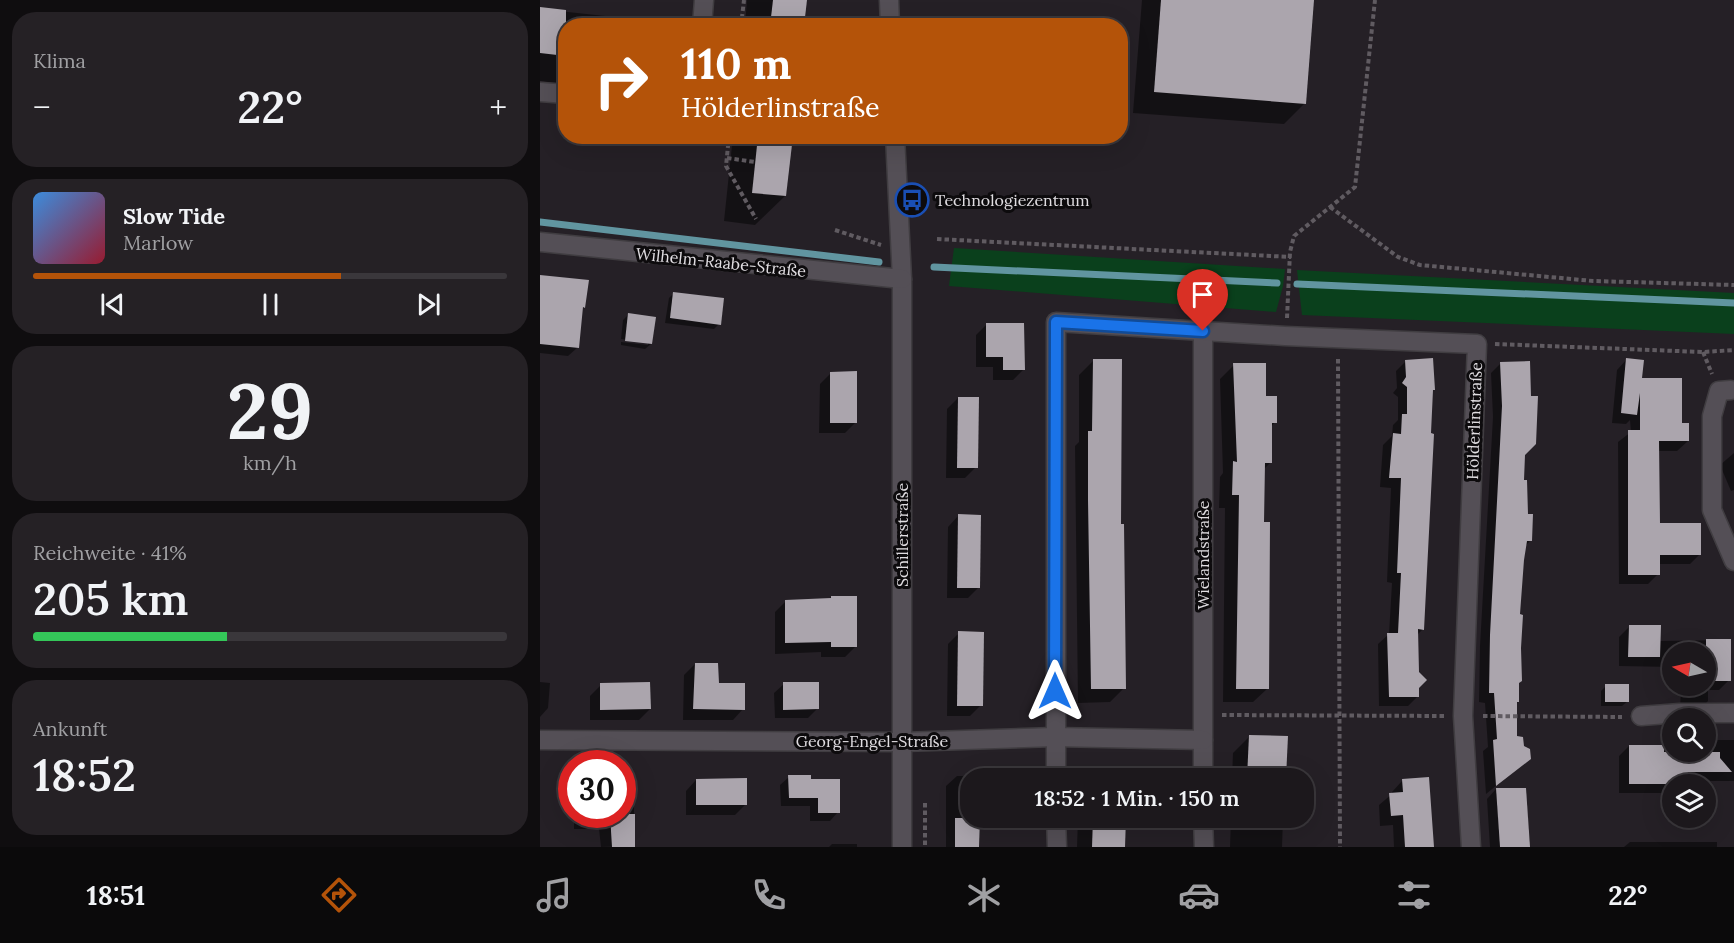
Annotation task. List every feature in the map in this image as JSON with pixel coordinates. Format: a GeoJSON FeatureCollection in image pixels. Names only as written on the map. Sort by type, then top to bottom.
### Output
{"type":"FeatureCollection","features":[{"type":"Feature","properties":{"kind":"street"},"geometry":{"type":"LineString","coordinates":[[703,18],[704,0]]}},
{"type":"Feature","properties":{"kind":"street"},"geometry":{"type":"LineString","coordinates":[[889,0],[890,18]]}},
{"type":"Feature","properties":{"kind":"street"},"geometry":{"type":"LineString","coordinates":[[540,92],[558,93]]}},
{"type":"Feature","properties":{"kind":"street","name":"Schillerstraße"},"geometry":{"type":"LineString","coordinates":[[895,144],[902,279],[902,847]]}},
{"type":"Feature","properties":{"kind":"street","name":"Wilhelm-Raabe-Straße"},"geometry":{"type":"LineString","coordinates":[[540,242],[902,279]]}},
{"type":"Feature","properties":{"kind":"street","name":"Hölderlinstraße"},"geometry":{"type":"LineString","coordinates":[[1055,737],[1056,322],[1338,339],[1477,344],[1463,716],[1471,847]]}},
{"type":"Feature","properties":{"kind":"street","name":"Wielandstraße"},"geometry":{"type":"LineString","coordinates":[[1203,331],[1203,768]]}},
{"type":"Feature","properties":{"kind":"street"},"geometry":{"type":"LineString","coordinates":[[1731,390],[1719,391],[1712,416],[1712,510],[1734,561]]}},
{"type":"Feature","properties":{"kind":"street"},"geometry":{"type":"LineString","coordinates":[[1641,716],[1734,713]]}},
{"type":"Feature","properties":{"kind":"street"},"geometry":{"type":"LineString","coordinates":[[1055,737],[1056,768]]}},
{"type":"Feature","properties":{"kind":"street","name":"Georg-Engel-Straße"},"geometry":{"type":"LineString","coordinates":[[540,740],[902,742],[1055,737],[1203,740]]}},
{"type":"Feature","properties":{"kind":"street"},"geometry":{"type":"LineString","coordinates":[[1056,828],[1057,847]]}},
{"type":"Feature","properties":{"kind":"street"},"geometry":{"type":"LineString","coordinates":[[1203,828],[1204,847]]}},
{"type":"Feature","properties":{"kind":"path"},"geometry":{"type":"LineString","coordinates":[[742,18],[744,0]]}},
{"type":"Feature","properties":{"kind":"path"},"geometry":{"type":"LineString","coordinates":[[1288,305],[1294,236],[1355,187],[1375,0]]}},
{"type":"Feature","properties":{"kind":"path"},"geometry":{"type":"LineString","coordinates":[[728,144],[726,166],[756,219]]}},
{"type":"Feature","properties":{"kind":"path"},"geometry":{"type":"LineString","coordinates":[[727,158],[755,162]]}},
{"type":"Feature","properties":{"kind":"path"},"geometry":{"type":"LineString","coordinates":[[1330,207],[1398,257],[1420,265],[1593,281],[1734,285]]}},
{"type":"Feature","properties":{"kind":"path"},"geometry":{"type":"LineString","coordinates":[[835,230],[883,246]]}},
{"type":"Feature","properties":{"kind":"path"},"geometry":{"type":"LineString","coordinates":[[937,239],[1291,257]]}},
{"type":"Feature","properties":{"kind":"path"},"geometry":{"type":"LineString","coordinates":[[1338,339],[1340,847]]}},
{"type":"Feature","properties":{"kind":"path"},"geometry":{"type":"LineString","coordinates":[[1477,344],[1703,352],[1734,350]]}},
{"type":"Feature","properties":{"kind":"path"},"geometry":{"type":"LineString","coordinates":[[1203,714],[1641,716]]}},
{"type":"Feature","properties":{"kind":"green space"},"geometry":{"type":"Polygon","coordinates":[[[954,248],[1285,269],[1276,312],[949,286],[954,248]]]}},
{"type":"Feature","properties":{"kind":"green space"},"geometry":{"type":"Polygon","coordinates":[[[1297,270],[1734,293],[1734,334],[1302,315],[1297,270]]]}},
{"type":"Feature","properties":{"kind":"building"},"geometry":{"type":"Polygon","coordinates":[[[773,0],[807,0],[805,18],[771,18],[773,0]]]}},
{"type":"Feature","properties":{"kind":"building"},"geometry":{"type":"Polygon","coordinates":[[[1161,0],[1314,0],[1306,104],[1154,92],[1161,0]]]}},
{"type":"Feature","properties":{"kind":"building"},"geometry":{"type":"Polygon","coordinates":[[[540,7],[566,10],[566,18],[558,18],[558,55],[540,53],[540,7]]]}},
{"type":"Feature","properties":{"kind":"building"},"geometry":{"type":"Polygon","coordinates":[[[757,144],[792,144],[786,196],[752,193],[757,144]]]}},
{"type":"Feature","properties":{"kind":"building"},"geometry":{"type":"Polygon","coordinates":[[[540,275],[589,280],[585,308],[583,307],[579,348],[540,344],[540,275]]]}},
{"type":"Feature","properties":{"kind":"building"},"geometry":{"type":"Polygon","coordinates":[[[673,292],[724,298],[721,325],[670,318],[673,292]]]}},
{"type":"Feature","properties":{"kind":"building"},"geometry":{"type":"Polygon","coordinates":[[[628,313],[656,317],[652,344],[625,341],[628,313]]]}},
{"type":"Feature","properties":{"kind":"building"},"geometry":{"type":"Polygon","coordinates":[[[986,323],[1024,323],[1025,370],[1003,370],[1003,357],[986,357],[986,323]]]}},
{"type":"Feature","properties":{"kind":"building"},"geometry":{"type":"Polygon","coordinates":[[[1433,358],[1435,390],[1433,390],[1431,433],[1434,434],[1424,630],[1418,629],[1419,672],[1427,680],[1419,688],[1419,697],[1389,697],[1387,633],[1398,633],[1401,573],[1397,573],[1401,478],[1389,478],[1393,433],[1401,434],[1402,414],[1407,414],[1407,387],[1402,383],[1406,377],[1405,360],[1433,358]]]}},
{"type":"Feature","properties":{"kind":"building"},"geometry":{"type":"Polygon","coordinates":[[[1626,358],[1644,360],[1642,378],[1682,378],[1682,423],[1689,423],[1689,441],[1659,441],[1660,523],[1701,523],[1701,555],[1660,555],[1660,575],[1628,575],[1628,430],[1640,430],[1640,393],[1637,415],[1621,413],[1626,358]]]}},
{"type":"Feature","properties":{"kind":"building"},"geometry":{"type":"Polygon","coordinates":[[[1093,359],[1122,359],[1121,524],[1124,524],[1126,689],[1091,689],[1088,431],[1092,431],[1093,359]]]}},
{"type":"Feature","properties":{"kind":"building"},"geometry":{"type":"Polygon","coordinates":[[[1530,361],[1531,396],[1538,396],[1536,444],[1525,455],[1524,480],[1527,480],[1528,514],[1533,514],[1532,541],[1527,541],[1524,560],[1520,614],[1523,615],[1522,681],[1519,683],[1519,702],[1517,702],[1517,736],[1523,737],[1524,746],[1530,749],[1531,759],[1496,786],[1493,740],[1497,739],[1494,693],[1489,693],[1502,406],[1500,362],[1530,361]]]}},
{"type":"Feature","properties":{"kind":"building"},"geometry":{"type":"Polygon","coordinates":[[[1233,363],[1266,363],[1266,396],[1277,396],[1277,423],[1272,423],[1272,463],[1265,463],[1264,522],[1270,522],[1269,689],[1236,689],[1239,495],[1232,495],[1233,461],[1237,462],[1233,363]]]}},
{"type":"Feature","properties":{"kind":"building"},"geometry":{"type":"Polygon","coordinates":[[[857,371],[857,423],[830,423],[830,372],[857,371]]]}},
{"type":"Feature","properties":{"kind":"building"},"geometry":{"type":"Polygon","coordinates":[[[958,397],[979,397],[978,468],[957,468],[958,397]]]}},
{"type":"Feature","properties":{"kind":"building"},"geometry":{"type":"Polygon","coordinates":[[[958,514],[981,515],[980,588],[957,588],[958,514]]]}},
{"type":"Feature","properties":{"kind":"building"},"geometry":{"type":"Polygon","coordinates":[[[831,596],[857,596],[857,647],[831,647],[831,642],[785,643],[785,600],[831,598],[831,596]]]}},
{"type":"Feature","properties":{"kind":"building"},"geometry":{"type":"Polygon","coordinates":[[[1629,625],[1661,625],[1660,657],[1628,657],[1629,625]]]}},
{"type":"Feature","properties":{"kind":"building"},"geometry":{"type":"Polygon","coordinates":[[[958,631],[984,632],[983,706],[957,706],[958,631]]]}},
{"type":"Feature","properties":{"kind":"building"},"geometry":{"type":"Polygon","coordinates":[[[1706,639],[1731,639],[1731,681],[1716,681],[1716,642],[1706,642],[1706,639]]]}},
{"type":"Feature","properties":{"kind":"building"},"geometry":{"type":"Polygon","coordinates":[[[695,663],[718,663],[719,683],[745,683],[745,710],[693,709],[695,663]]]}},
{"type":"Feature","properties":{"kind":"building"},"geometry":{"type":"Polygon","coordinates":[[[650,682],[651,709],[600,710],[600,683],[650,682]]]}},
{"type":"Feature","properties":{"kind":"building"},"geometry":{"type":"Polygon","coordinates":[[[783,682],[819,682],[819,709],[783,710],[783,682]]]}},
{"type":"Feature","properties":{"kind":"building"},"geometry":{"type":"Polygon","coordinates":[[[1605,684],[1629,684],[1629,702],[1605,702],[1605,684]]]}},
{"type":"Feature","properties":{"kind":"building"},"geometry":{"type":"Polygon","coordinates":[[[1249,735],[1288,736],[1286,768],[1247,768],[1249,735]]]}},
{"type":"Feature","properties":{"kind":"building"},"geometry":{"type":"Polygon","coordinates":[[[1629,745],[1662,745],[1662,762],[1716,762],[1716,752],[1720,752],[1720,758],[1732,772],[1662,774],[1662,784],[1629,784],[1629,745]]]}},
{"type":"Feature","properties":{"kind":"building"},"geometry":{"type":"Polygon","coordinates":[[[788,775],[811,775],[811,779],[840,779],[840,813],[818,813],[818,798],[789,798],[788,775]]]}},
{"type":"Feature","properties":{"kind":"building"},"geometry":{"type":"Polygon","coordinates":[[[1429,777],[1434,847],[1405,847],[1403,815],[1391,816],[1389,793],[1403,792],[1402,779],[1429,777]]]}},
{"type":"Feature","properties":{"kind":"building"},"geometry":{"type":"Polygon","coordinates":[[[747,778],[747,805],[696,805],[696,779],[747,778]]]}},
{"type":"Feature","properties":{"kind":"building"},"geometry":{"type":"Polygon","coordinates":[[[1496,788],[1526,788],[1530,847],[1500,847],[1496,788]]]}},
{"type":"Feature","properties":{"kind":"building"},"geometry":{"type":"Polygon","coordinates":[[[955,818],[960,818],[960,828],[980,828],[979,847],[955,847],[955,818]]]}},
{"type":"Feature","properties":{"kind":"building"},"geometry":{"type":"Polygon","coordinates":[[[611,828],[635,828],[635,847],[612,847],[611,828]]]}},
{"type":"Feature","properties":{"kind":"building"},"geometry":{"type":"Polygon","coordinates":[[[1093,828],[1126,828],[1125,847],[1092,847],[1093,828]]]}},
{"type":"Feature","properties":{"kind":"waterway"},"geometry":{"type":"LineString","coordinates":[[540,222],[879,262]]}},
{"type":"Feature","properties":{"kind":"waterway"},"geometry":{"type":"LineString","coordinates":[[934,267],[1277,283]]}},
{"type":"Feature","properties":{"kind":"waterway"},"geometry":{"type":"LineString","coordinates":[[1297,284],[1734,303]]}},
{"type":"Feature","properties":{"kind":"place","name":"Technologiezentrum"},"geometry":{"type":"Point","coordinates":[912,200]}},
{"type":"Feature","properties":{"kind":"route"},"geometry":{"type":"LineString","coordinates":[[1055,691],[1056,322],[1203,331]]}}]}
